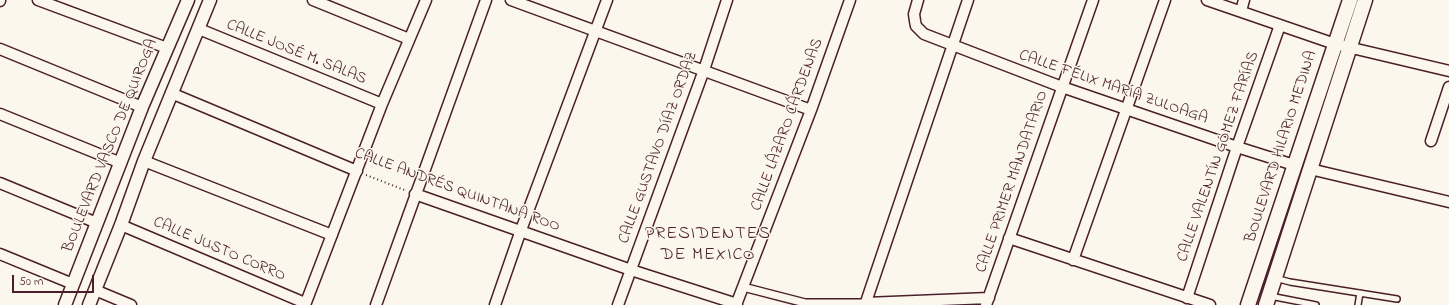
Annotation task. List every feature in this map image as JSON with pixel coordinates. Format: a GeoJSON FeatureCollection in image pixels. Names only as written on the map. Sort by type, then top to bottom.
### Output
{"type":"FeatureCollection","features":[{"type":"Feature","properties":{"kind":"main road","name":"BOULEVARD HILARIO MEDINA"},"geometry":{"type":"LineString","coordinates":[[1248,305],[1350,0]]}},
{"type":"Feature","properties":{"kind":"main road","name":"BOULEVARD HILARIO MEDINA"},"geometry":{"type":"LineString","coordinates":[[1267,300],[1365,0]]}},
{"type":"Feature","properties":{"kind":"street"},"geometry":{"type":"LineString","coordinates":[[38,0],[167,48]]}},
{"type":"Feature","properties":{"kind":"street","name":"BOULEVARD VASCO DE QUIROGA"},"geometry":{"type":"LineString","coordinates":[[65,305],[142,107],[188,0]]}},
{"type":"Feature","properties":{"kind":"street"},"geometry":{"type":"LineString","coordinates":[[89,305],[121,225],[144,161],[210,0]]}},
{"type":"Feature","properties":{"kind":"street"},"geometry":{"type":"LineString","coordinates":[[313,0],[409,39]]}},
{"type":"Feature","properties":{"kind":"street"},"geometry":{"type":"LineString","coordinates":[[305,304],[382,104],[426,0]]}},
{"type":"Feature","properties":{"kind":"street"},"geometry":{"type":"LineString","coordinates":[[376,305],[486,0]]}},
{"type":"Feature","properties":{"kind":"street"},"geometry":{"type":"LineString","coordinates":[[510,0],[811,110]]}},
{"type":"Feature","properties":{"kind":"street"},"geometry":{"type":"LineString","coordinates":[[495,305],[521,230],[607,0]]}},
{"type":"Feature","properties":{"kind":"street","name":"CALLE GUSTAVO DÍAZ ORDAZ"},"geometry":{"type":"LineString","coordinates":[[618,305],[728,0]]}},
{"type":"Feature","properties":{"kind":"street","name":"CALLE LÁZARO CÁRDENAS"},"geometry":{"type":"LineString","coordinates":[[737,304],[811,110],[850,0]]}},
{"type":"Feature","properties":{"kind":"street","name":"CALLE FÉLIX MARÍA ZULOAGA"},"geometry":{"type":"LineString","coordinates":[[918,0],[914,14],[914,21],[916,26],[924,34],[1062,87],[1294,165]]}},
{"type":"Feature","properties":{"kind":"street"},"geometry":{"type":"LineString","coordinates":[[865,304],[968,0]]}},
{"type":"Feature","properties":{"kind":"street","name":"CALLE PRIMER MANDATARIO"},"geometry":{"type":"LineString","coordinates":[[987,302],[1093,0]]}},
{"type":"Feature","properties":{"kind":"street"},"geometry":{"type":"LineString","coordinates":[[1073,260],[1165,0]]}},
{"type":"Feature","properties":{"kind":"street"},"geometry":{"type":"LineString","coordinates":[[1207,0],[1335,44],[1449,71]]}},
{"type":"Feature","properties":{"kind":"street"},"geometry":{"type":"LineString","coordinates":[[1241,11],[1244,0]]}},
{"type":"Feature","properties":{"kind":"street","name":"CALLE VALENTÍN GÓMEZ FARÍAS"},"geometry":{"type":"LineString","coordinates":[[1187,298],[1237,147],[1280,25]]}},
{"type":"Feature","properties":{"kind":"street","name":"CALLE JOSÉ M. SALAS"},"geometry":{"type":"LineString","coordinates":[[199,29],[382,104]]}},
{"type":"Feature","properties":{"kind":"street"},"geometry":{"type":"LineString","coordinates":[[0,49],[142,107]]}},
{"type":"Feature","properties":{"kind":"street"},"geometry":{"type":"LineString","coordinates":[[1431,141],[1449,87]]}},
{"type":"Feature","properties":{"kind":"street","name":"CALLE ANDRÉS QUINTANA ROO"},"geometry":{"type":"LineString","coordinates":[[172,93],[357,171]]}},
{"type":"Feature","properties":{"kind":"street"},"geometry":{"type":"LineString","coordinates":[[0,114],[121,163]]}},
{"type":"Feature","properties":{"kind":"street"},"geometry":{"type":"LineString","coordinates":[[144,161],[332,235]]}},
{"type":"Feature","properties":{"kind":"street"},"geometry":{"type":"LineString","coordinates":[[1310,169],[1449,202]]}},
{"type":"Feature","properties":{"kind":"street"},"geometry":{"type":"LineString","coordinates":[[0,183],[97,223]]}},
{"type":"Feature","properties":{"kind":"street","name":"CALLE ANDRÉS QUINTANA ROO"},"geometry":{"type":"LineString","coordinates":[[416,194],[521,230],[630,270],[737,304]]}},
{"type":"Feature","properties":{"kind":"street","name":"CALLE JUSTO CORRO"},"geometry":{"type":"LineString","coordinates":[[121,225],[305,304]]}},
{"type":"Feature","properties":{"kind":"street"},"geometry":{"type":"LineString","coordinates":[[1009,238],[1210,305]]}},
{"type":"Feature","properties":{"kind":"street"},"geometry":{"type":"LineString","coordinates":[[0,254],[73,284]]}},
{"type":"Feature","properties":{"kind":"street"},"geometry":{"type":"LineString","coordinates":[[743,287],[804,302],[865,304],[987,302]]}},
{"type":"Feature","properties":{"kind":"street"},"geometry":{"type":"LineString","coordinates":[[95,290],[131,305]]}},
{"type":"Feature","properties":{"kind":"lane"},"geometry":{"type":"LineString","coordinates":[[1274,278],[1290,282],[1397,299]]}},
{"type":"Feature","properties":{"kind":"lane"},"geometry":{"type":"LineString","coordinates":[[1358,305],[1360,293]]}},
{"type":"Feature","properties":{"kind":"lane"},"geometry":{"type":"LineString","coordinates":[[1267,300],[1316,305]]}},
{"type":"Feature","properties":{"kind":"path","name":"CALLE ANDRÉS QUINTANA ROO"},"geometry":{"type":"LineString","coordinates":[[357,171],[416,194]]}},
{"type":"Feature","properties":{"kind":"district","name":"PRESIDENTES DE MEXICO"},"geometry":{"type":"Point","coordinates":[708,245]}}]}
